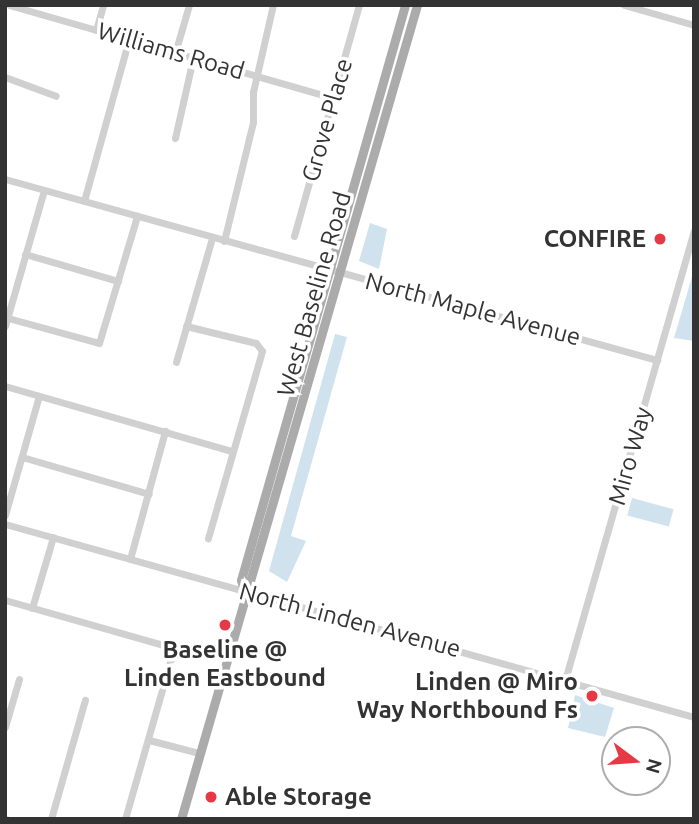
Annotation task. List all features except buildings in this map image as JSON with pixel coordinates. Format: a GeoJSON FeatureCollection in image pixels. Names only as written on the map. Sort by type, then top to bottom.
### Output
{"type":"FeatureCollection","features":[{"type":"Feature","properties":{"kind":"main road","name":"West Baseline Road"},"geometry":{"type":"LineString","coordinates":[[244,591],[241,580],[405,5]]}},
{"type":"Feature","properties":{"kind":"main road","name":"West Baseline Road"},"geometry":{"type":"LineString","coordinates":[[180,818],[244,591],[252,580],[417,5]]}},
{"type":"Feature","properties":{"kind":"street"},"geometry":{"type":"LineString","coordinates":[[96,30],[103,5]]}},
{"type":"Feature","properties":{"kind":"street"},"geometry":{"type":"LineString","coordinates":[[176,53],[189,5]]}},
{"type":"Feature","properties":{"kind":"street"},"geometry":{"type":"LineString","coordinates":[[224,241],[253,122],[257,75],[273,5]]}},
{"type":"Feature","properties":{"kind":"street","name":"Grove Place"},"geometry":{"type":"LineString","coordinates":[[294,236],[359,5]]}},
{"type":"Feature","properties":{"kind":"street"},"geometry":{"type":"LineString","coordinates":[[624,5],[694,25]]}},
{"type":"Feature","properties":{"kind":"street","name":"Williams Road"},"geometry":{"type":"LineString","coordinates":[[12,6],[334,98]]}},
{"type":"Feature","properties":{"kind":"street"},"geometry":{"type":"LineString","coordinates":[[84,201],[129,39]]}},
{"type":"Feature","properties":{"kind":"street"},"geometry":{"type":"LineString","coordinates":[[175,138],[193,58]]}},
{"type":"Feature","properties":{"kind":"street"},"geometry":{"type":"LineString","coordinates":[[5,77],[56,96]]}},
{"type":"Feature","properties":{"kind":"street","name":"North Maple Avenue"},"geometry":{"type":"LineString","coordinates":[[5,179],[657,360]]}},
{"type":"Feature","properties":{"kind":"street"},"geometry":{"type":"LineString","coordinates":[[5,326],[44,190]]}},
{"type":"Feature","properties":{"kind":"street"},"geometry":{"type":"LineString","coordinates":[[8,317],[99,343],[137,216]]}},
{"type":"Feature","properties":{"kind":"street","name":"Miro Way"},"geometry":{"type":"LineString","coordinates":[[565,680],[694,231]]}},
{"type":"Feature","properties":{"kind":"street"},"geometry":{"type":"LineString","coordinates":[[176,362],[212,237]]}},
{"type":"Feature","properties":{"kind":"street"},"geometry":{"type":"LineString","coordinates":[[25,254],[118,281]]}},
{"type":"Feature","properties":{"kind":"street"},"geometry":{"type":"LineString","coordinates":[[186,326],[261,348],[208,538]]}},
{"type":"Feature","properties":{"kind":"street"},"geometry":{"type":"LineString","coordinates":[[5,386],[232,451]]}},
{"type":"Feature","properties":{"kind":"street"},"geometry":{"type":"LineString","coordinates":[[5,515],[39,396]]}},
{"type":"Feature","properties":{"kind":"street"},"geometry":{"type":"LineString","coordinates":[[130,559],[165,431]]}},
{"type":"Feature","properties":{"kind":"street"},"geometry":{"type":"LineString","coordinates":[[22,457],[149,494]]}},
{"type":"Feature","properties":{"kind":"street","name":"North Linden Avenue"},"geometry":{"type":"LineString","coordinates":[[5,524],[694,717]]}},
{"type":"Feature","properties":{"kind":"street"},"geometry":{"type":"LineString","coordinates":[[33,608],[53,537]]}},
{"type":"Feature","properties":{"kind":"street"},"geometry":{"type":"LineString","coordinates":[[5,600],[174,648],[125,819]]}},
{"type":"Feature","properties":{"kind":"street"},"geometry":{"type":"LineString","coordinates":[[5,727],[19,679]]}},
{"type":"Feature","properties":{"kind":"street"},"geometry":{"type":"LineString","coordinates":[[51,819],[85,700]]}},
{"type":"Feature","properties":{"kind":"street"},"geometry":{"type":"LineString","coordinates":[[149,740],[199,753]]}},
{"type":"Feature","properties":{"kind":"water"},"geometry":{"type":"Polygon","coordinates":[[[370,223],[387,229],[379,269],[359,261],[370,223]]]}},
{"type":"Feature","properties":{"kind":"water"},"geometry":{"type":"Polygon","coordinates":[[[694,270],[694,341],[674,338],[694,270]]]}},
{"type":"Feature","properties":{"kind":"water"},"geometry":{"type":"Polygon","coordinates":[[[335,334],[347,337],[291,536],[306,541],[287,582],[269,571],[335,334]]]}},
{"type":"Feature","properties":{"kind":"water"},"geometry":{"type":"Polygon","coordinates":[[[632,498],[674,509],[669,527],[627,515],[632,498]]]}},
{"type":"Feature","properties":{"kind":"water"},"geometry":{"type":"Polygon","coordinates":[[[575,695],[614,708],[608,726],[601,726],[601,736],[568,728],[575,695]]]}},
{"type":"Feature","properties":{"kind":"place","name":"CONFIRE"},"geometry":{"type":"Point","coordinates":[660,239]}},
{"type":"Feature","properties":{"kind":"place","name":"Baseline @ Linden Eastbound"},"geometry":{"type":"Point","coordinates":[225,625]}},
{"type":"Feature","properties":{"kind":"place","name":"Linden @ Miro Way Northbound Fs"},"geometry":{"type":"Point","coordinates":[592,696]}},
{"type":"Feature","properties":{"kind":"place","name":"Able Storage"},"geometry":{"type":"Point","coordinates":[211,797]}}]}
